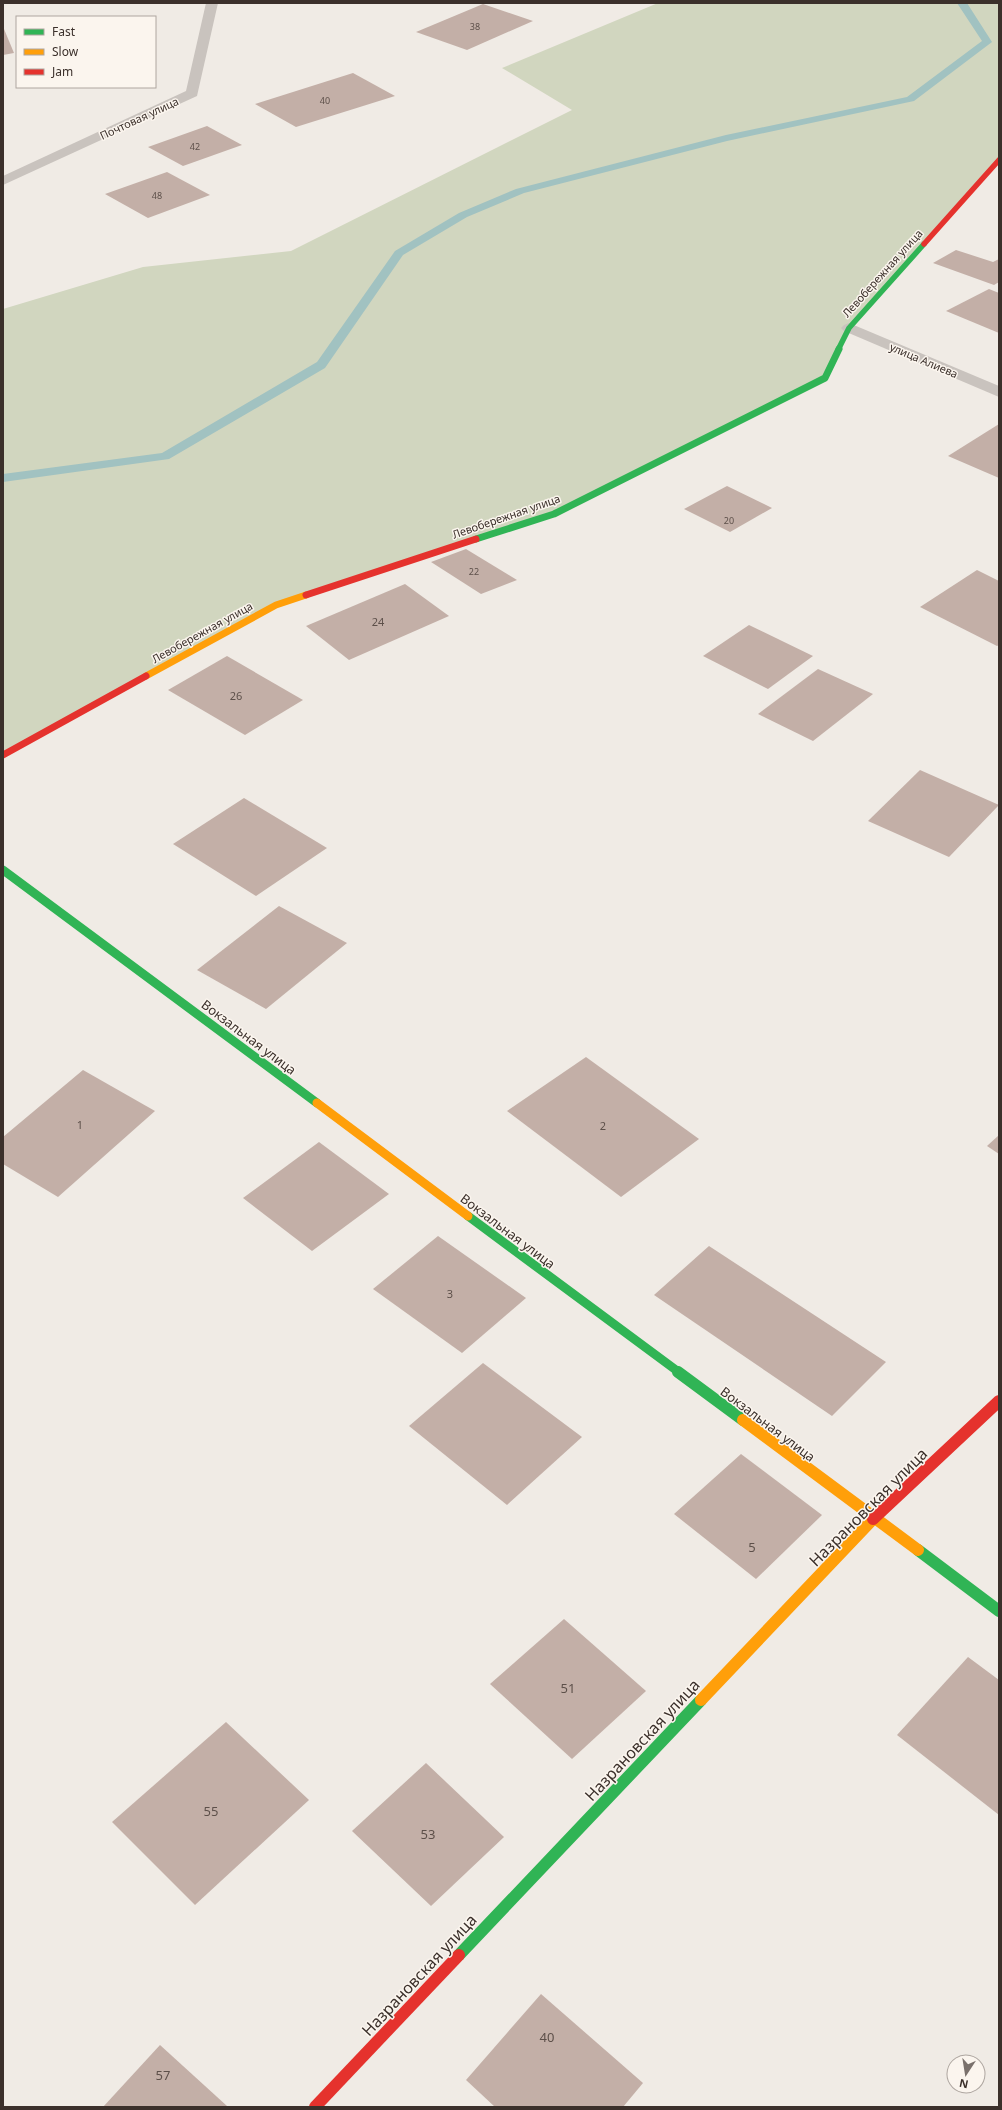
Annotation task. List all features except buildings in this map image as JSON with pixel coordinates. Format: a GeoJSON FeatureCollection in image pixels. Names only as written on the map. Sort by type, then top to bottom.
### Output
{"type":"FeatureCollection","features":[{"type":"Feature","properties":{"kind":"street","name":"Почтовая улица"},"geometry":{"type":"LineString","coordinates":[[3,182],[192,93],[212,3]]}},
{"type":"Feature","properties":{"kind":"street","name":"Левобережная улица"},"geometry":{"type":"LineString","coordinates":[[3,755],[276,605],[554,514],[826,378],[849,328],[999,160]]}},
{"type":"Feature","properties":{"kind":"street","name":"улица Алиева"},"geometry":{"type":"LineString","coordinates":[[849,328],[999,392]]}},
{"type":"Feature","properties":{"kind":"street","name":"Вокзальная улица"},"geometry":{"type":"LineString","coordinates":[[3,870],[873,1519],[999,1611]]}},
{"type":"Feature","properties":{"kind":"street","name":"Назрановская улица"},"geometry":{"type":"LineString","coordinates":[[315,2107],[873,1519],[999,1401]]}},
{"type":"Feature","properties":{"kind":"green space"},"geometry":{"type":"Polygon","coordinates":[[[658,3],[999,3],[999,160],[849,328],[825,378],[554,514],[276,605],[3,755],[3,309],[143,267],[291,251],[572,110],[502,68],[658,3]]]}},
{"type":"Feature","properties":{"kind":"waterway"},"geometry":{"type":"LineString","coordinates":[[3,478],[165,456],[321,365],[399,253],[463,215],[520,191],[726,138],[910,99],[987,42],[962,3]]}},
{"type":"Feature","properties":{"kind":"traffic: fast"},"geometry":{"type":"LineString","coordinates":[[476,539],[554,514],[825,378],[849,328],[924,244]]}},
{"type":"Feature","properties":{"kind":"traffic: fast"},"geometry":{"type":"LineString","coordinates":[[3,870],[317,1103]]}},
{"type":"Feature","properties":{"kind":"traffic: fast"},"geometry":{"type":"LineString","coordinates":[[468,1216],[743,1420]]}},
{"type":"Feature","properties":{"kind":"traffic: fast"},"geometry":{"type":"LineString","coordinates":[[918,1550],[999,1611]]}},
{"type":"Feature","properties":{"kind":"traffic: fast"},"geometry":{"type":"LineString","coordinates":[[459,1955],[701,1700]]}},
{"type":"Feature","properties":{"kind":"traffic: slow"},"geometry":{"type":"LineString","coordinates":[[146,676],[276,605],[306,595]]}},
{"type":"Feature","properties":{"kind":"traffic: slow"},"geometry":{"type":"LineString","coordinates":[[317,1103],[468,1216]]}},
{"type":"Feature","properties":{"kind":"traffic: slow"},"geometry":{"type":"LineString","coordinates":[[743,1420],[918,1550]]}},
{"type":"Feature","properties":{"kind":"traffic: slow"},"geometry":{"type":"LineString","coordinates":[[701,1700],[873,1519]]}},
{"type":"Feature","properties":{"kind":"traffic: jam"},"geometry":{"type":"LineString","coordinates":[[924,244],[999,160]]}},
{"type":"Feature","properties":{"kind":"traffic: jam"},"geometry":{"type":"LineString","coordinates":[[306,595],[476,539]]}},
{"type":"Feature","properties":{"kind":"traffic: jam"},"geometry":{"type":"LineString","coordinates":[[3,755],[146,676]]}},
{"type":"Feature","properties":{"kind":"traffic: jam"},"geometry":{"type":"LineString","coordinates":[[873,1519],[999,1401]]}},
{"type":"Feature","properties":{"kind":"traffic: jam"},"geometry":{"type":"LineString","coordinates":[[315,2107],[459,1955]]}}]}
